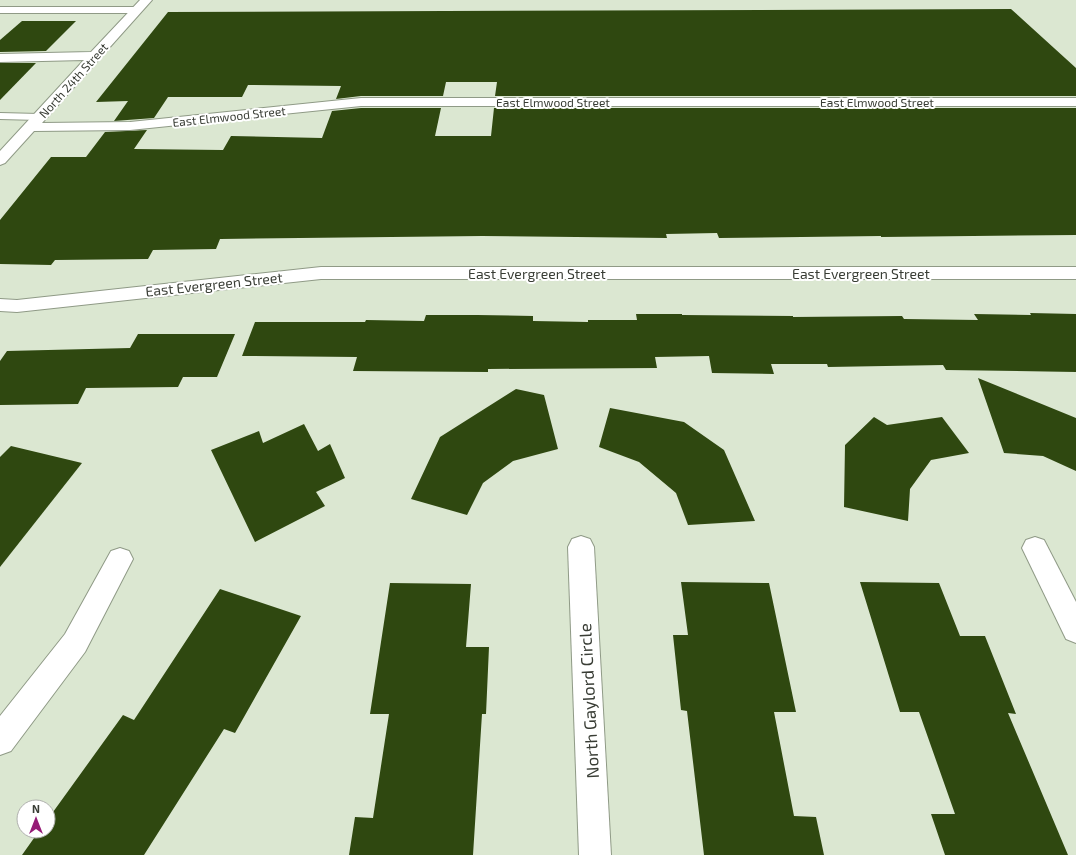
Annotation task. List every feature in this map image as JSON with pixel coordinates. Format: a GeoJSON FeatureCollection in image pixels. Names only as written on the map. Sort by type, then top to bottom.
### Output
{"type":"FeatureCollection","features":[{"type":"Feature","properties":{"kind":"street","name":"North 24th Street"},"geometry":{"type":"LineString","coordinates":[[0,160],[141,5]]}},
{"type":"Feature","properties":{"kind":"street"},"geometry":{"type":"LineString","coordinates":[[0,58],[95,56]]}},
{"type":"Feature","properties":{"kind":"street","name":"East Elmwood Street"},"geometry":{"type":"LineString","coordinates":[[35,122],[130,126],[361,102],[1076,102]]}},
{"type":"Feature","properties":{"kind":"street","name":"East Evergreen Street"},"geometry":{"type":"LineString","coordinates":[[0,306],[17,306],[321,272],[1076,273]]}},
{"type":"Feature","properties":{"kind":"street","name":"North Gaylord Circle"},"geometry":{"type":"LineString","coordinates":[[580,547],[595,855]]}},
{"type":"Feature","properties":{"kind":"street"},"geometry":{"type":"LineString","coordinates":[[1035,548],[1076,630]]}},
{"type":"Feature","properties":{"kind":"street"},"geometry":{"type":"LineString","coordinates":[[0,740],[75,643],[120,559]]}},
{"type":"Feature","properties":{"kind":"lane"},"geometry":{"type":"LineString","coordinates":[[0,10],[141,5]]}},
{"type":"Feature","properties":{"kind":"lane"},"geometry":{"type":"LineString","coordinates":[[0,116],[35,122]]}},
{"type":"Feature","properties":{"kind":"building"},"geometry":{"type":"Polygon","coordinates":[[[1011,9],[1076,68],[1076,96],[495,96],[497,82],[446,82],[443,96],[361,96],[336,99],[341,86],[248,85],[242,97],[168,97],[154,118],[114,121],[128,101],[96,102],[168,12],[1011,9]]]}},
{"type":"Feature","properties":{"kind":"building"},"geometry":{"type":"Polygon","coordinates":[[[22,21],[76,21],[46,51],[0,52],[0,40],[22,21]]]}},
{"type":"Feature","properties":{"kind":"building"},"geometry":{"type":"Polygon","coordinates":[[[0,63],[36,63],[0,100],[0,63]]]}},
{"type":"Feature","properties":{"kind":"building"},"geometry":{"type":"Polygon","coordinates":[[[361,108],[441,108],[435,136],[491,136],[494,108],[1076,108],[1076,235],[719,238],[717,233],[666,234],[667,238],[482,236],[220,239],[216,249],[153,250],[148,259],[55,260],[51,265],[0,264],[0,220],[51,157],[86,157],[105,132],[147,130],[134,149],[223,150],[231,136],[322,138],[332,111],[361,108]]]}},
{"type":"Feature","properties":{"kind":"building"},"geometry":{"type":"Polygon","coordinates":[[[1030,313],[1076,314],[1076,372],[946,370],[943,365],[828,367],[827,364],[771,364],[774,374],[712,373],[709,356],[655,357],[657,368],[488,369],[488,372],[353,371],[357,357],[242,356],[255,322],[365,322],[366,320],[424,321],[426,315],[477,315],[533,316],[533,321],[588,322],[588,320],[637,320],[636,314],[793,317],[902,316],[904,319],[978,320],[974,314],[1031,315],[1030,313]]]}},
{"type":"Feature","properties":{"kind":"building"},"geometry":{"type":"Polygon","coordinates":[[[138,334],[235,334],[217,377],[183,377],[178,387],[86,388],[78,404],[0,405],[0,361],[7,351],[130,348],[138,334]]]}},
{"type":"Feature","properties":{"kind":"building"},"geometry":{"type":"Polygon","coordinates":[[[978,378],[1076,418],[1076,471],[1043,456],[1004,453],[978,378]]]}},
{"type":"Feature","properties":{"kind":"building"},"geometry":{"type":"Polygon","coordinates":[[[516,389],[544,395],[558,449],[513,461],[483,483],[467,515],[411,499],[440,437],[516,389]]]}},
{"type":"Feature","properties":{"kind":"building"},"geometry":{"type":"Polygon","coordinates":[[[610,408],[684,422],[724,450],[755,521],[688,525],[676,493],[639,462],[599,447],[610,408]]]}},
{"type":"Feature","properties":{"kind":"building"},"geometry":{"type":"Polygon","coordinates":[[[874,417],[887,425],[942,417],[969,453],[931,460],[910,489],[908,521],[844,507],[845,445],[874,417]]]}},
{"type":"Feature","properties":{"kind":"building"},"geometry":{"type":"Polygon","coordinates":[[[304,424],[318,451],[330,444],[345,478],[316,492],[325,506],[255,542],[211,450],[259,431],[263,443],[304,424]]]}},
{"type":"Feature","properties":{"kind":"building"},"geometry":{"type":"Polygon","coordinates":[[[11,446],[82,463],[0,567],[0,457],[11,446]]]}},
{"type":"Feature","properties":{"kind":"building"},"geometry":{"type":"Polygon","coordinates":[[[681,582],[769,583],[796,712],[774,712],[794,816],[816,817],[824,855],[704,855],[687,711],[681,710],[673,635],[688,635],[681,582]]]}},
{"type":"Feature","properties":{"kind":"building"},"geometry":{"type":"Polygon","coordinates":[[[860,582],[939,583],[960,636],[985,636],[1016,714],[1008,713],[1068,855],[945,855],[931,814],[955,814],[919,712],[900,712],[860,582]]]}},
{"type":"Feature","properties":{"kind":"building"},"geometry":{"type":"Polygon","coordinates":[[[390,583],[471,584],[466,647],[489,647],[486,714],[482,714],[473,855],[349,855],[355,817],[373,818],[389,714],[370,714],[390,583]]]}},
{"type":"Feature","properties":{"kind":"building"},"geometry":{"type":"Polygon","coordinates":[[[220,589],[301,616],[235,733],[224,729],[144,855],[22,855],[33,839],[56,839],[56,808],[123,715],[134,720],[220,589]]]}}]}
